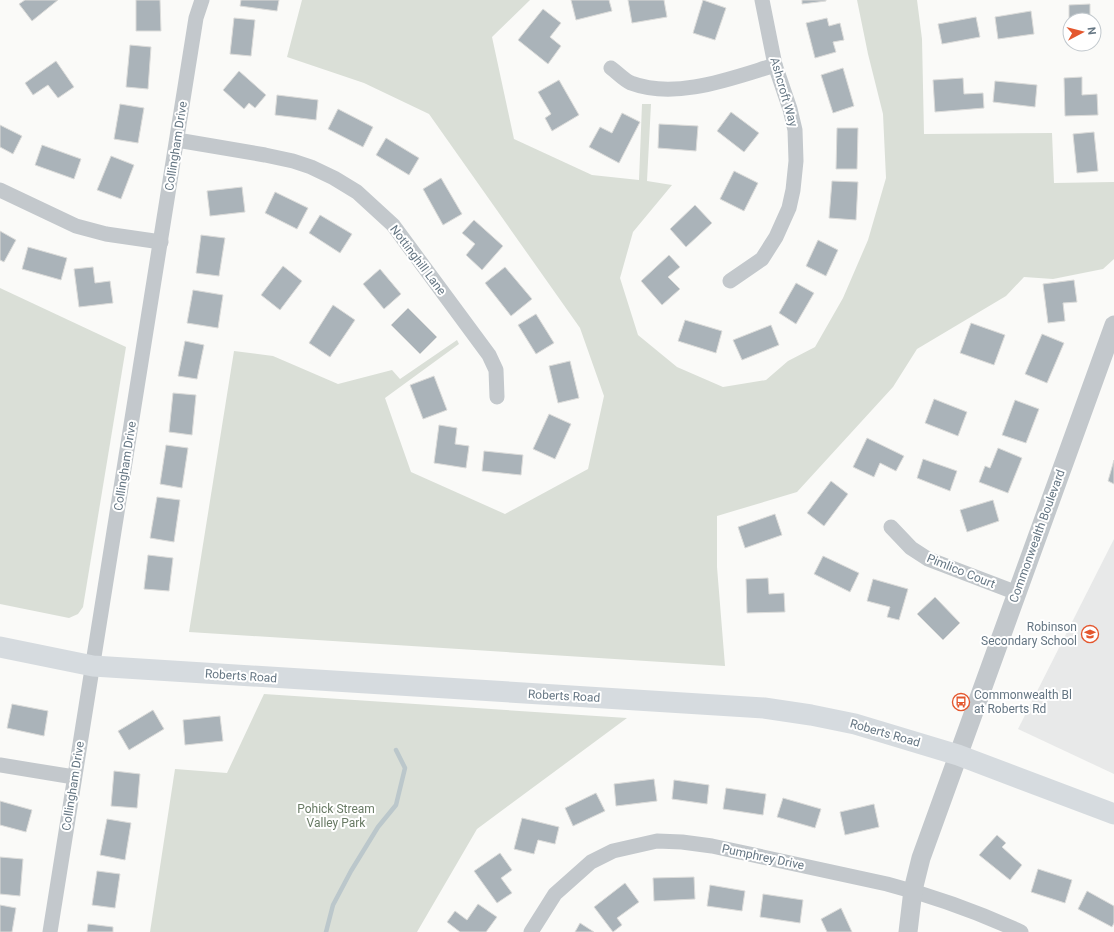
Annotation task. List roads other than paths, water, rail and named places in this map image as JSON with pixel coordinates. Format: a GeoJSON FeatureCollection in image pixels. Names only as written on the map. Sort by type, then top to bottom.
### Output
{"type":"FeatureCollection","features":[{"type":"Feature","properties":{"kind":"main road","name":"Roberts Road"},"geometry":{"type":"LineString","coordinates":[[0,647],[93,666],[764,708],[811,715],[855,724],[958,755],[1081,800],[1114,814]]}},
{"type":"Feature","properties":{"kind":"street","name":"Collingham Drive"},"geometry":{"type":"LineString","coordinates":[[50,932],[196,18],[202,0]]}},
{"type":"Feature","properties":{"kind":"street","name":"Ashcroft Way"},"geometry":{"type":"LineString","coordinates":[[730,282],[762,259],[767,252],[783,223],[793,190],[796,161],[795,130],[790,109],[775,65],[762,0]]}},
{"type":"Feature","properties":{"kind":"street"},"geometry":{"type":"LineString","coordinates":[[612,68],[626,80],[631,82],[652,88],[674,88],[705,85],[775,65]]}},
{"type":"Feature","properties":{"kind":"street","name":"Nottinghill Lane"},"geometry":{"type":"LineString","coordinates":[[177,140],[293,161],[311,167],[334,178],[357,192],[393,225],[489,355],[496,370],[497,396]]}},
{"type":"Feature","properties":{"kind":"street"},"geometry":{"type":"LineString","coordinates":[[0,190],[76,226],[106,234],[161,242]]}},
{"type":"Feature","properties":{"kind":"street","name":"Commonwealth Boulevard"},"geometry":{"type":"LineString","coordinates":[[908,932],[913,890],[921,858],[1114,325]]}},
{"type":"Feature","properties":{"kind":"street","name":"Pimlico Court"},"geometry":{"type":"LineString","coordinates":[[891,527],[911,548],[928,559],[1017,593]]}},
{"type":"Feature","properties":{"kind":"street"},"geometry":{"type":"LineString","coordinates":[[0,766],[74,777]]}},
{"type":"Feature","properties":{"kind":"street","name":"Pumphrey Drive"},"geometry":{"type":"LineString","coordinates":[[531,932],[555,894],[591,862],[612,851],[657,841],[682,842],[712,846],[913,890],[996,920],[1021,932]]}},
{"type":"Feature","properties":{"kind":"waterway"},"geometry":{"type":"LineString","coordinates":[[326,932],[333,905],[351,871],[378,827],[396,805],[405,768],[396,750]]}},
{"type":"Feature","properties":{"kind":"place","name":"Robinson Secondary School"},"geometry":{"type":"Point","coordinates":[1090,634]}},
{"type":"Feature","properties":{"kind":"place","name":"Commonwealth Bl at Roberts Rd"},"geometry":{"type":"Point","coordinates":[961,702]}},
{"type":"Feature","properties":{"kind":"park label","name":"Pohick Stream Valley Park"},"geometry":{"type":"Point","coordinates":[336,816]}}]}
